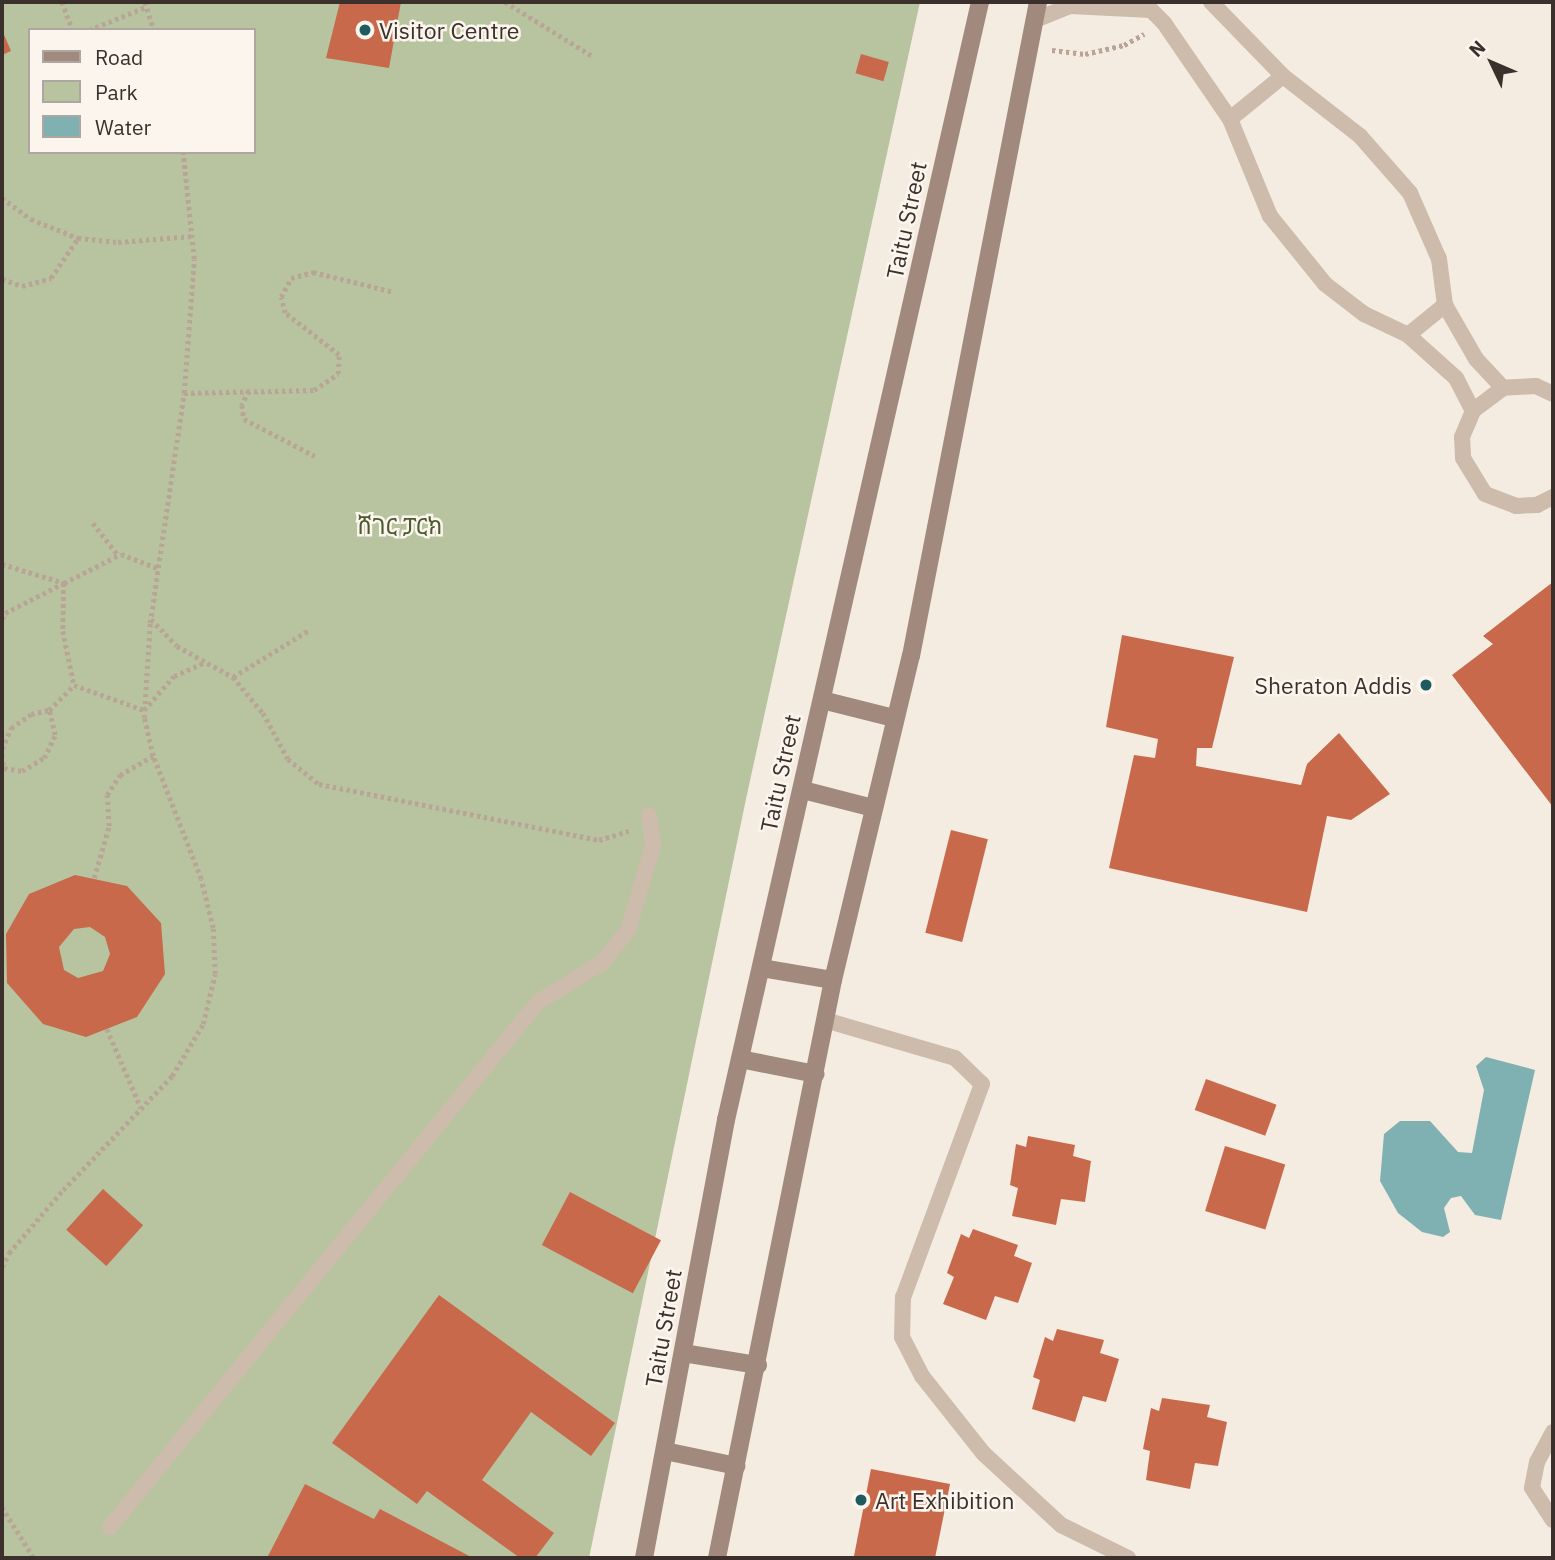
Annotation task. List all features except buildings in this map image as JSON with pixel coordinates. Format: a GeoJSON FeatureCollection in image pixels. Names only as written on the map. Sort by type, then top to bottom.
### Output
{"type":"FeatureCollection","features":[{"type":"Feature","properties":{"kind":"main road","name":"Taitu Street"},"geometry":{"type":"LineString","coordinates":[[644,1558],[740,1059],[980,2]]}},
{"type":"Feature","properties":{"kind":"main road"},"geometry":{"type":"LineString","coordinates":[[717,1558],[816,1074],[832,980],[914,643],[1038,2]]}},
{"type":"Feature","properties":{"kind":"main road"},"geometry":{"type":"LineString","coordinates":[[822,700],[894,718]]}},
{"type":"Feature","properties":{"kind":"main road"},"geometry":{"type":"LineString","coordinates":[[803,790],[873,808]]}},
{"type":"Feature","properties":{"kind":"main road"},"geometry":{"type":"LineString","coordinates":[[761,968],[832,980]]}},
{"type":"Feature","properties":{"kind":"main road"},"geometry":{"type":"LineString","coordinates":[[740,1059],[816,1074]]}},
{"type":"Feature","properties":{"kind":"main road"},"geometry":{"type":"LineString","coordinates":[[683,1353],[758,1365]]}},
{"type":"Feature","properties":{"kind":"main road"},"geometry":{"type":"LineString","coordinates":[[665,1451],[736,1466]]}},
{"type":"Feature","properties":{"kind":"lane"},"geometry":{"type":"LineString","coordinates":[[1211,2],[1283,76],[1360,136],[1410,193],[1439,259],[1445,305],[1476,359],[1503,388]]}},
{"type":"Feature","properties":{"kind":"lane"},"geometry":{"type":"LineString","coordinates":[[1035,20],[1070,6],[1147,6],[1164,23],[1230,119],[1270,216],[1325,284],[1364,314],[1408,335],[1456,378],[1473,411]]}},
{"type":"Feature","properties":{"kind":"lane"},"geometry":{"type":"LineString","coordinates":[[1230,119],[1283,76]]}},
{"type":"Feature","properties":{"kind":"lane"},"geometry":{"type":"LineString","coordinates":[[1408,335],[1445,305]]}},
{"type":"Feature","properties":{"kind":"lane"},"geometry":{"type":"LineString","coordinates":[[1553,394],[1536,386],[1503,388],[1473,411],[1462,437],[1463,458],[1485,494],[1516,506],[1537,505],[1553,497]]}},
{"type":"Feature","properties":{"kind":"lane"},"geometry":{"type":"LineString","coordinates":[[110,1527],[538,1002],[602,963],[628,930],[653,846],[649,815]]}},
{"type":"Feature","properties":{"kind":"lane"},"geometry":{"type":"LineString","coordinates":[[825,1020],[955,1058],[982,1084],[903,1297],[902,1337],[922,1377],[983,1453],[1061,1525],[1128,1558]]}},
{"type":"Feature","properties":{"kind":"lane"},"geometry":{"type":"LineString","coordinates":[[1553,1432],[1537,1462],[1532,1488],[1553,1520]]}},
{"type":"Feature","properties":{"kind":"path"},"geometry":{"type":"LineString","coordinates":[[62,2],[72,28]]}},
{"type":"Feature","properties":{"kind":"path"},"geometry":{"type":"LineString","coordinates":[[505,2],[594,57]]}},
{"type":"Feature","properties":{"kind":"path"},"geometry":{"type":"LineString","coordinates":[[93,28],[145,4],[153,28]]}},
{"type":"Feature","properties":{"kind":"path"},"geometry":{"type":"LineString","coordinates":[[1030,47],[1085,54],[1124,45],[1164,23]]}},
{"type":"Feature","properties":{"kind":"path"},"geometry":{"type":"LineString","coordinates":[[2,1267],[9,1253],[63,1190],[172,1076],[203,1024],[215,974],[213,928],[201,879],[153,756],[144,710],[151,619],[184,393],[194,259],[183,154]]}},
{"type":"Feature","properties":{"kind":"path"},"geometry":{"type":"LineString","coordinates":[[2,198],[31,219],[78,237],[118,242],[192,236]]}},
{"type":"Feature","properties":{"kind":"path"},"geometry":{"type":"LineString","coordinates":[[2,279],[22,286],[51,278],[78,237]]}},
{"type":"Feature","properties":{"kind":"path"},"geometry":{"type":"LineString","coordinates":[[184,393],[314,390],[338,374],[339,355],[285,313],[281,297],[291,278],[313,272],[394,292]]}},
{"type":"Feature","properties":{"kind":"path"},"geometry":{"type":"LineString","coordinates":[[249,391],[242,405],[244,419],[314,456]]}},
{"type":"Feature","properties":{"kind":"path"},"geometry":{"type":"LineString","coordinates":[[93,523],[118,555],[158,568]]}},
{"type":"Feature","properties":{"kind":"path"},"geometry":{"type":"LineString","coordinates":[[2,619],[4,612],[118,555]]}},
{"type":"Feature","properties":{"kind":"path"},"geometry":{"type":"LineString","coordinates":[[2,564],[64,583]]}},
{"type":"Feature","properties":{"kind":"path"},"geometry":{"type":"LineString","coordinates":[[64,583],[63,631],[74,685]]}},
{"type":"Feature","properties":{"kind":"path"},"geometry":{"type":"LineString","coordinates":[[151,619],[177,646],[233,677],[263,713],[288,759],[320,784],[599,840],[626,834],[649,815]]}},
{"type":"Feature","properties":{"kind":"path"},"geometry":{"type":"LineString","coordinates":[[233,677],[309,630]]}},
{"type":"Feature","properties":{"kind":"path"},"geometry":{"type":"LineString","coordinates":[[144,710],[174,676],[204,662]]}},
{"type":"Feature","properties":{"kind":"path"},"geometry":{"type":"LineString","coordinates":[[74,685],[144,710]]}},
{"type":"Feature","properties":{"kind":"path"},"geometry":{"type":"LineString","coordinates":[[2,750],[11,727],[31,714],[49,710],[74,685]]}},
{"type":"Feature","properties":{"kind":"path"},"geometry":{"type":"LineString","coordinates":[[2,755],[4,768],[22,771],[44,758],[55,735],[49,710]]}},
{"type":"Feature","properties":{"kind":"path"},"geometry":{"type":"LineString","coordinates":[[94,878],[108,826],[107,795],[120,775],[153,756]]}},
{"type":"Feature","properties":{"kind":"path"},"geometry":{"type":"LineString","coordinates":[[107,1029],[141,1108]]}},
{"type":"Feature","properties":{"kind":"path"},"geometry":{"type":"LineString","coordinates":[[2,1507],[34,1558]]}},
{"type":"Feature","properties":{"kind":"green space","name":"ሸገር ፓርክ"},"geometry":{"type":"Polygon","coordinates":[[[2,2],[920,2],[746,799],[589,1558],[2,1558],[2,2]]]}},
{"type":"Feature","properties":{"kind":"water"},"geometry":{"type":"Polygon","coordinates":[[[1486,1057],[1535,1070],[1501,1220],[1475,1215],[1461,1196],[1451,1198],[1444,1208],[1450,1232],[1443,1237],[1422,1232],[1398,1213],[1380,1181],[1384,1134],[1400,1121],[1430,1121],[1458,1152],[1472,1153],[1484,1090],[1476,1066],[1486,1057]]]}},
{"type":"Feature","properties":{"kind":"place","name":"Visitor Centre"},"geometry":{"type":"Point","coordinates":[365,30]}},
{"type":"Feature","properties":{"kind":"place","name":"Sheraton Addis"},"geometry":{"type":"Point","coordinates":[1426,685]}},
{"type":"Feature","properties":{"kind":"place","name":"Art Exhibition"},"geometry":{"type":"Point","coordinates":[861,1500]}}]}
